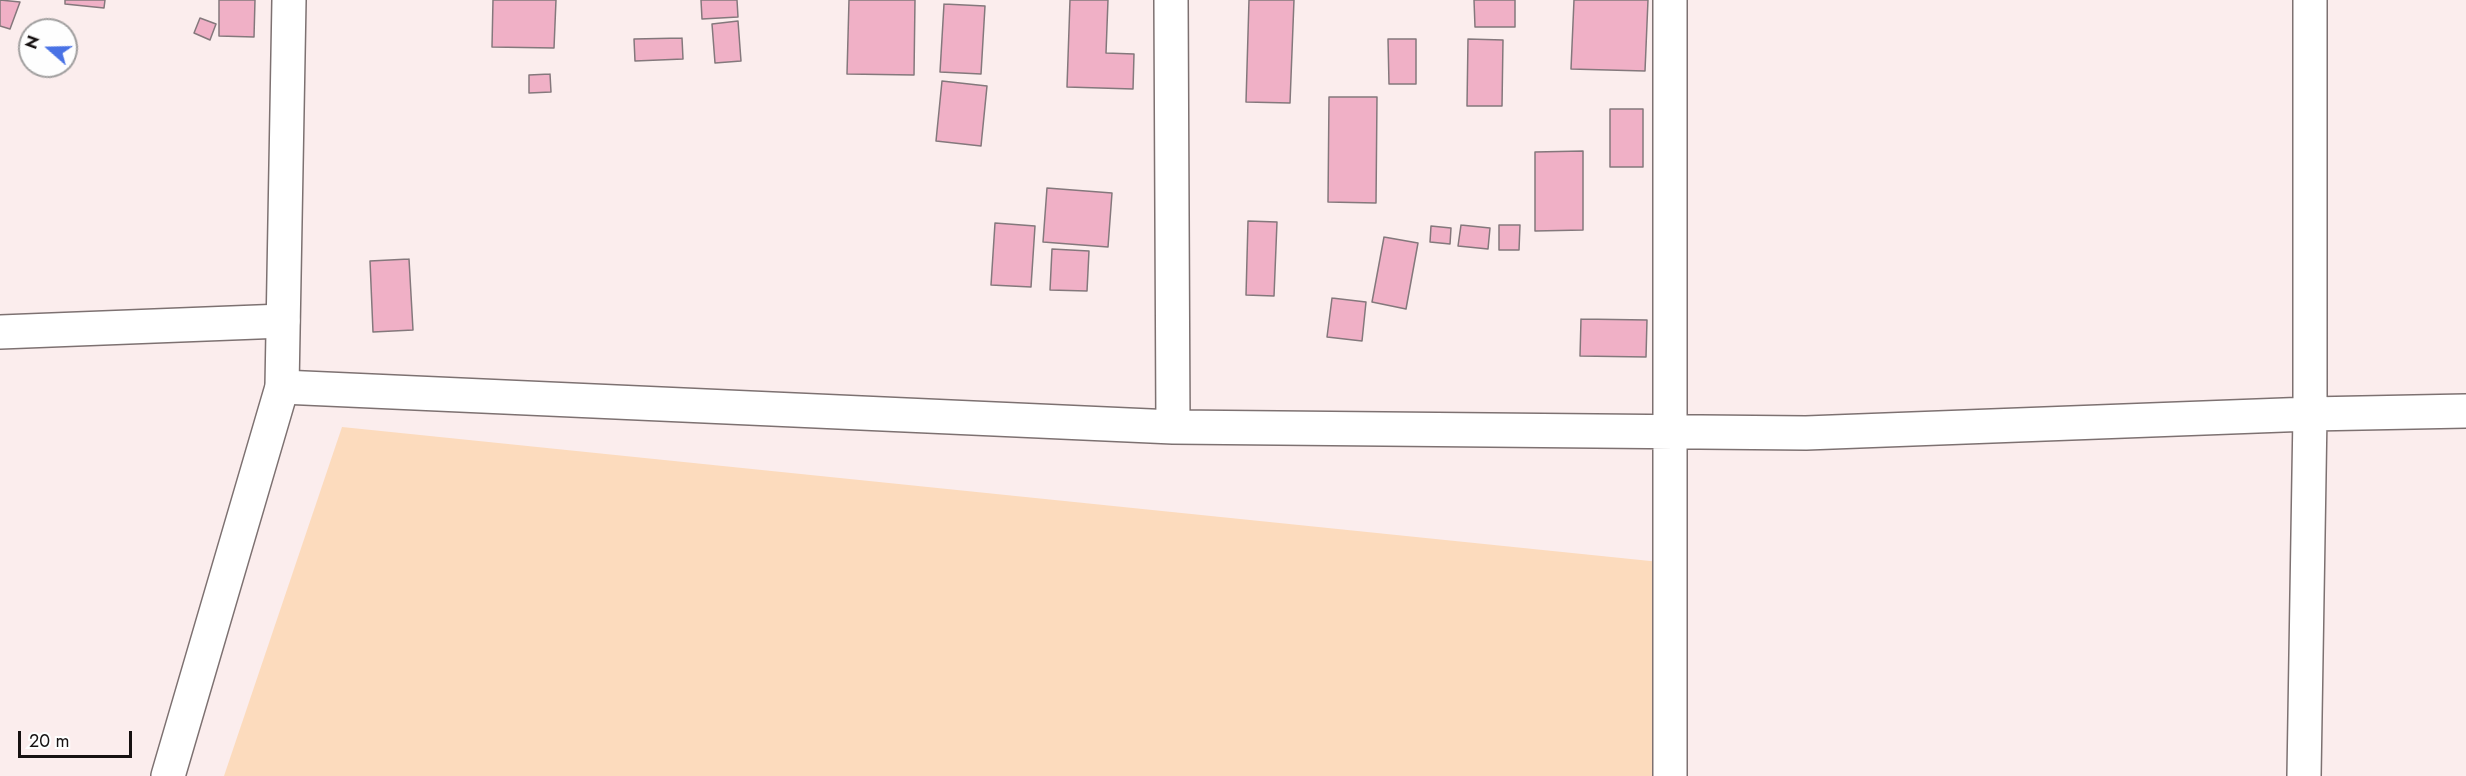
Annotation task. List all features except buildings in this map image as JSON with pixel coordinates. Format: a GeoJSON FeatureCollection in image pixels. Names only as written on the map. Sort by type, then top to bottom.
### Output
{"type":"FeatureCollection","features":[{"type":"Feature","properties":{"kind":"street"},"geometry":{"type":"LineString","coordinates":[[168,776],[282,387],[289,0]]}},
{"type":"Feature","properties":{"kind":"street"},"geometry":{"type":"LineString","coordinates":[[1171,0],[1173,427]]}},
{"type":"Feature","properties":{"kind":"street"},"geometry":{"type":"LineString","coordinates":[[1670,0],[1670,776]]}},
{"type":"Feature","properties":{"kind":"street"},"geometry":{"type":"LineString","coordinates":[[2304,776],[2310,414],[2310,0]]}},
{"type":"Feature","properties":{"kind":"street"},"geometry":{"type":"LineString","coordinates":[[0,332],[283,321]]}},
{"type":"Feature","properties":{"kind":"street"},"geometry":{"type":"LineString","coordinates":[[282,387],[1173,427],[1806,433],[2310,414],[2466,411]]}},
{"type":"Feature","properties":{"kind":"shaded area"},"geometry":{"type":"Polygon","coordinates":[[[342,427],[1660,562],[1659,776],[224,776],[342,427]]]}}]}
